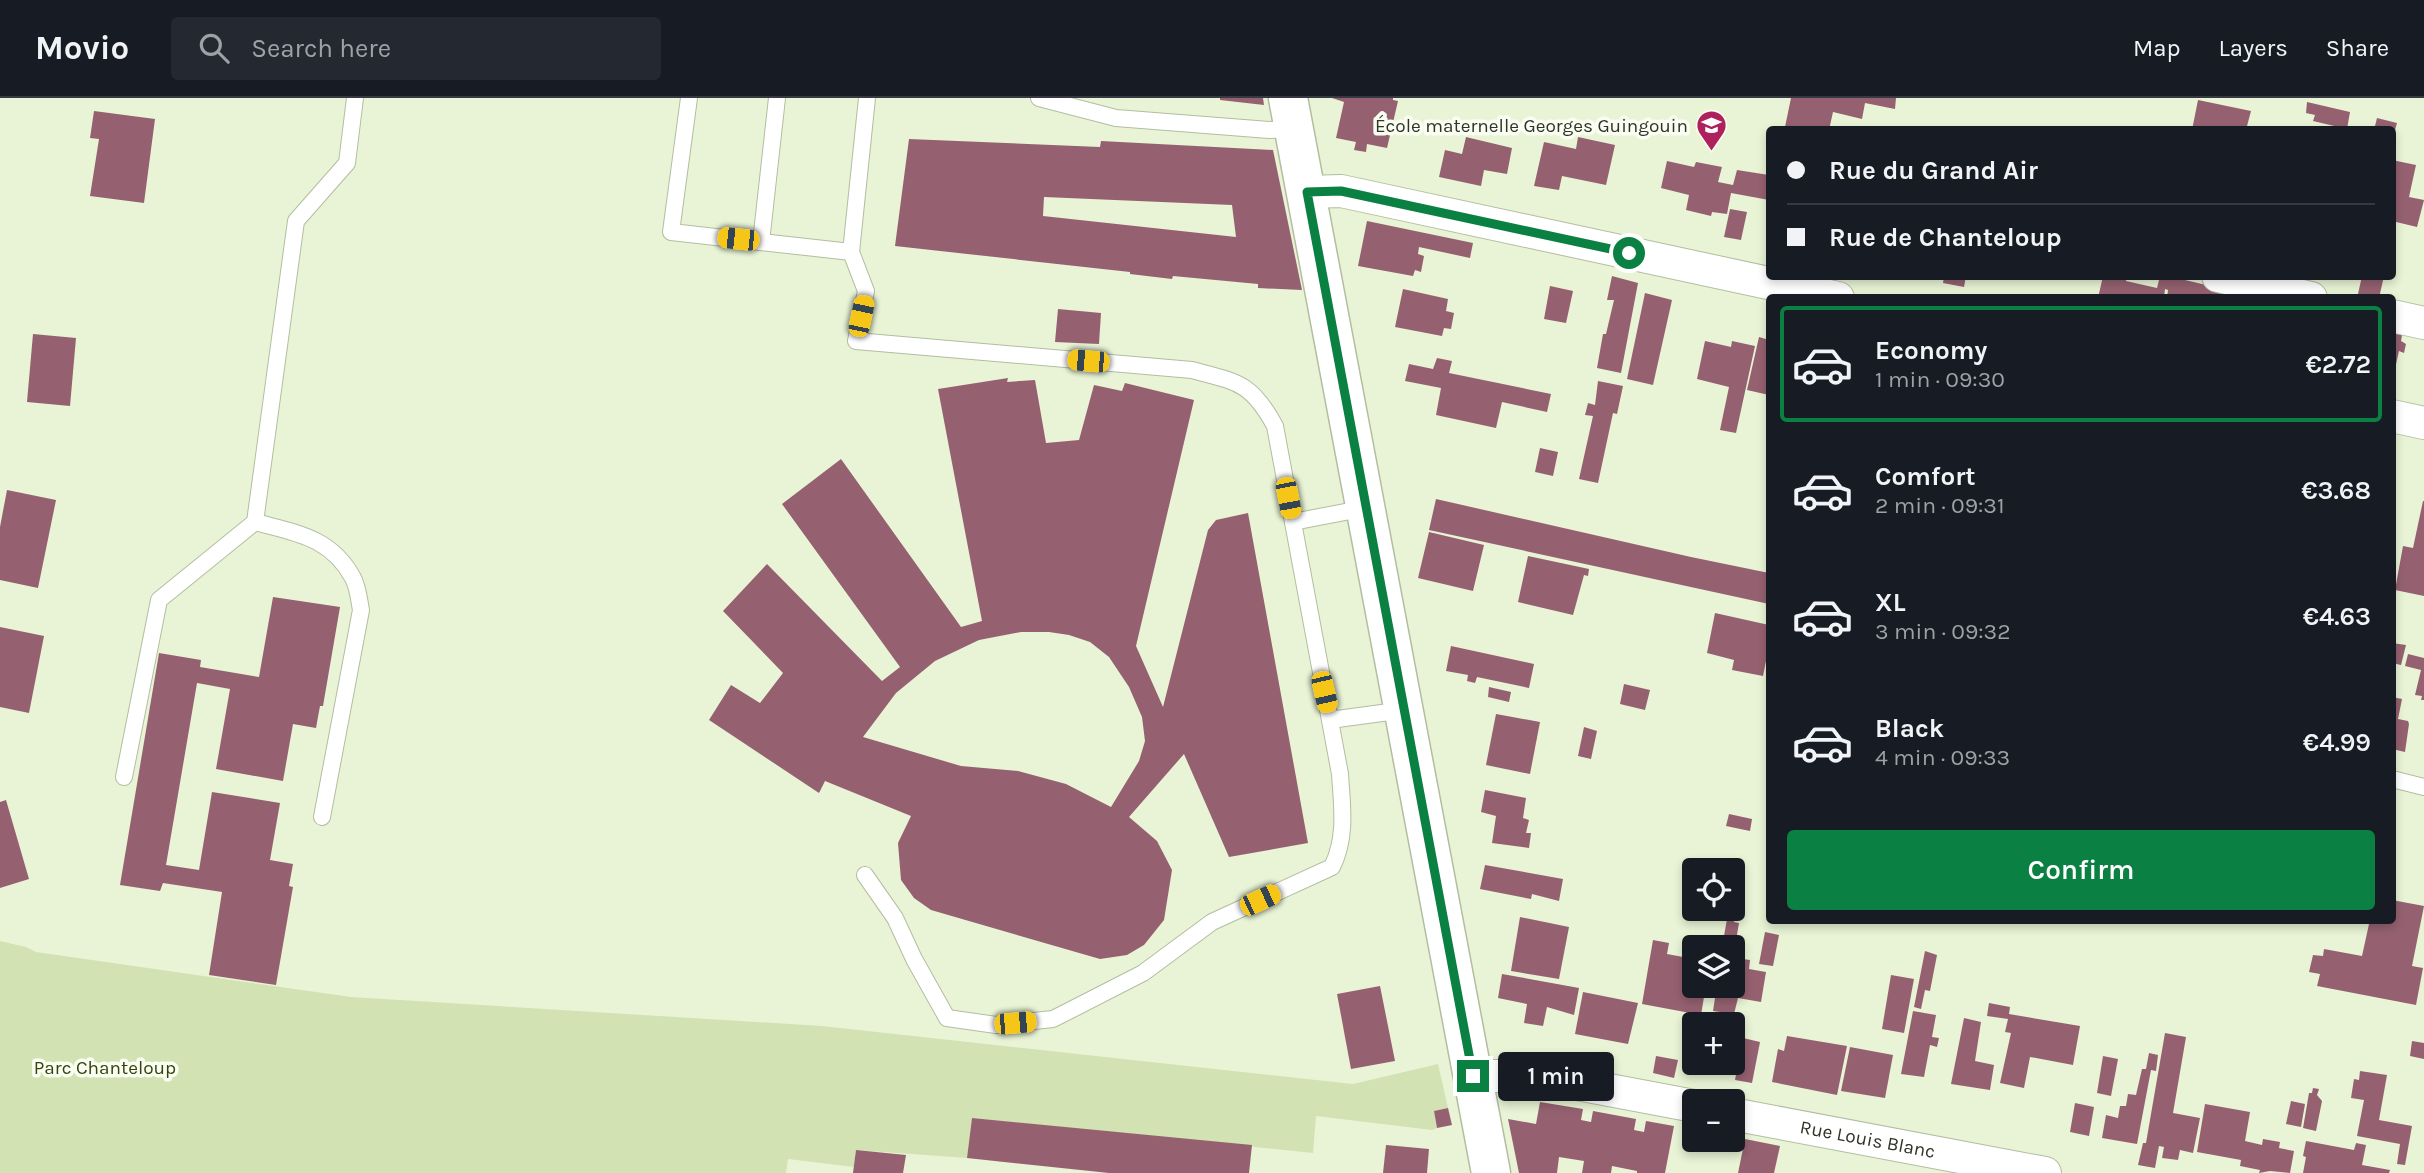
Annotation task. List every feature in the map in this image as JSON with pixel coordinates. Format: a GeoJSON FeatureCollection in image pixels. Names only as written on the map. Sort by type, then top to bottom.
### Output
{"type":"FeatureCollection","features":[{"type":"Feature","properties":{"kind":"street"},"geometry":{"type":"LineString","coordinates":[[1291,113],[1491,1173]]}},
{"type":"Feature","properties":{"kind":"street"},"geometry":{"type":"LineString","coordinates":[[1307,192],[1341,191],[1819,294]]}},
{"type":"Feature","properties":{"kind":"street"},"geometry":{"type":"LineString","coordinates":[[2235,280],[2294,294]]}},
{"type":"Feature","properties":{"kind":"street"},"geometry":{"type":"LineString","coordinates":[[2396,317],[2424,323]]}},
{"type":"Feature","properties":{"kind":"street"},"geometry":{"type":"LineString","coordinates":[[2396,417],[2424,422]]}},
{"type":"Feature","properties":{"kind":"street"},"geometry":{"type":"LineString","coordinates":[[1473,1076],[1535,1076],[1682,1105]]}},
{"type":"Feature","properties":{"kind":"street","name":"Rue Louis Blanc"},"geometry":{"type":"LineString","coordinates":[[1745,1116],[2045,1173]]}},
{"type":"Feature","properties":{"kind":"lane"},"geometry":{"type":"LineString","coordinates":[[124,777],[159,600],[255,522],[296,222],[347,163],[355,98]]}},
{"type":"Feature","properties":{"kind":"lane"},"geometry":{"type":"LineString","coordinates":[[689,98],[671,232],[851,252]]}},
{"type":"Feature","properties":{"kind":"lane"},"geometry":{"type":"LineString","coordinates":[[761,242],[777,98]]}},
{"type":"Feature","properties":{"kind":"lane"},"geometry":{"type":"LineString","coordinates":[[865,875],[895,918],[947,1018],[996,1025],[1053,1020],[1143,973],[1212,922],[1332,867],[1340,850],[1343,826],[1340,774],[1275,426],[1263,404],[1239,383],[1192,370],[856,341],[866,291],[851,252],[867,98]]}},
{"type":"Feature","properties":{"kind":"lane"},"geometry":{"type":"LineString","coordinates":[[1039,98],[1116,118],[1269,130],[1291,113]]}},
{"type":"Feature","properties":{"kind":"lane"},"geometry":{"type":"LineString","coordinates":[[1293,522],[1366,508]]}},
{"type":"Feature","properties":{"kind":"lane"},"geometry":{"type":"LineString","coordinates":[[255,522],[315,539],[332,549],[355,579],[361,610],[322,817]]}},
{"type":"Feature","properties":{"kind":"lane"},"geometry":{"type":"LineString","coordinates":[[1330,720],[1405,710]]}},
{"type":"Feature","properties":{"kind":"lane"},"geometry":{"type":"LineString","coordinates":[[2396,780],[2424,787]]}},
{"type":"Feature","properties":{"kind":"green space","name":"Parc Chanteloup"},"geometry":{"type":"Polygon","coordinates":[[[0,941],[36,952],[351,997],[822,1026],[1353,1084],[1438,1064],[1448,1108],[1434,1111],[1437,1128],[1432,1130],[1316,1116],[1313,1153],[972,1118],[967,1158],[856,1150],[854,1167],[788,1159],[786,1173],[0,1173],[0,941]]]}},
{"type":"Feature","properties":{"kind":"building"},"geometry":{"type":"Polygon","coordinates":[[[1263,98],[1264,105],[1220,100],[1263,98]]]}},
{"type":"Feature","properties":{"kind":"building"},"geometry":{"type":"Polygon","coordinates":[[[1332,98],[1393,98],[1398,101],[1387,148],[1367,144],[1366,152],[1354,150],[1356,142],[1336,138],[1344,102],[1332,98]]]}},
{"type":"Feature","properties":{"kind":"building"},"geometry":{"type":"Polygon","coordinates":[[[1791,98],[1896,98],[1895,109],[1865,103],[1862,119],[1833,112],[1830,126],[1785,126],[1791,98]]]}},
{"type":"Feature","properties":{"kind":"building"},"geometry":{"type":"Polygon","coordinates":[[[2198,100],[2251,111],[2247,126],[2193,126],[2198,100]]]}},
{"type":"Feature","properties":{"kind":"building"},"geometry":{"type":"Polygon","coordinates":[[[2307,102],[2350,112],[2348,126],[2313,121],[2315,115],[2306,113],[2307,102]]]}},
{"type":"Feature","properties":{"kind":"building"},"geometry":{"type":"Polygon","coordinates":[[[94,111],[155,119],[144,203],[90,196],[99,139],[90,138],[94,111]]]}},
{"type":"Feature","properties":{"kind":"building"},"geometry":{"type":"Polygon","coordinates":[[[2377,118],[2397,123],[2396,126],[2375,126],[2377,118]]]}},
{"type":"Feature","properties":{"kind":"building"},"geometry":{"type":"Polygon","coordinates":[[[1466,137],[1512,148],[1507,174],[1484,170],[1481,186],[1439,177],[1445,150],[1462,154],[1466,137]]]}},
{"type":"Feature","properties":{"kind":"building"},"geometry":{"type":"Polygon","coordinates":[[[1578,137],[1615,145],[1606,185],[1562,176],[1559,190],[1534,186],[1544,142],[1576,149],[1578,137]]]}},
{"type":"Feature","properties":{"kind":"building"},"geometry":{"type":"Polygon","coordinates":[[[909,139],[1100,147],[1101,141],[1273,150],[1302,290],[1258,288],[1258,284],[1173,276],[1172,279],[895,246],[909,139]],[[1044,197],[1043,216],[1236,237],[1232,205],[1044,197]]]}},
{"type":"Feature","properties":{"kind":"building"},"geometry":{"type":"Polygon","coordinates":[[[1667,161],[1694,167],[1696,162],[1722,167],[1718,182],[1733,185],[1737,170],[1766,175],[1766,199],[1731,193],[1727,214],[1712,212],[1711,216],[1686,210],[1689,195],[1661,188],[1667,161]]]}},
{"type":"Feature","properties":{"kind":"building"},"geometry":{"type":"Polygon","coordinates":[[[2396,161],[2416,165],[2409,197],[2424,200],[2417,227],[2396,222],[2396,161]]]}},
{"type":"Feature","properties":{"kind":"building"},"geometry":{"type":"Polygon","coordinates":[[[1730,209],[1747,212],[1741,240],[1724,237],[1730,209]]]}},
{"type":"Feature","properties":{"kind":"building"},"geometry":{"type":"Polygon","coordinates":[[[1367,221],[1473,243],[1470,258],[1419,247],[1418,254],[1424,256],[1421,272],[1415,270],[1413,276],[1358,266],[1367,221]]]}},
{"type":"Feature","properties":{"kind":"building"},"geometry":{"type":"Polygon","coordinates":[[[1612,276],[1638,283],[1621,373],[1597,368],[1603,334],[1606,334],[1614,300],[1607,300],[1612,276]]]}},
{"type":"Feature","properties":{"kind":"building"},"geometry":{"type":"Polygon","coordinates":[[[1943,280],[1965,280],[1964,287],[1943,283],[1943,280]]]}},
{"type":"Feature","properties":{"kind":"building"},"geometry":{"type":"Polygon","coordinates":[[[2102,280],[2126,280],[2157,288],[2159,280],[2185,280],[2240,293],[2168,294],[2168,290],[2165,289],[2164,294],[2099,294],[2102,280]]]}},
{"type":"Feature","properties":{"kind":"building"},"geometry":{"type":"Polygon","coordinates":[[[2361,280],[2383,280],[2380,294],[2358,294],[2361,280]]]}},
{"type":"Feature","properties":{"kind":"building"},"geometry":{"type":"Polygon","coordinates":[[[1550,286],[1573,291],[1566,323],[1544,319],[1550,286]]]}},
{"type":"Feature","properties":{"kind":"building"},"geometry":{"type":"Polygon","coordinates":[[[1403,289],[1448,299],[1446,311],[1454,313],[1451,329],[1444,328],[1442,336],[1395,327],[1403,289]]]}},
{"type":"Feature","properties":{"kind":"building"},"geometry":{"type":"Polygon","coordinates":[[[1645,293],[1672,300],[1653,385],[1627,379],[1645,293]]]}},
{"type":"Feature","properties":{"kind":"building"},"geometry":{"type":"Polygon","coordinates":[[[1058,309],[1101,313],[1099,344],[1055,342],[1058,309]]]}},
{"type":"Feature","properties":{"kind":"building"},"geometry":{"type":"Polygon","coordinates":[[[2396,327],[2403,329],[2401,341],[2406,344],[2404,353],[2399,351],[2396,364],[2396,327]]]}},
{"type":"Feature","properties":{"kind":"building"},"geometry":{"type":"Polygon","coordinates":[[[33,334],[76,338],[70,406],[27,402],[33,334]]]}},
{"type":"Feature","properties":{"kind":"building"},"geometry":{"type":"Polygon","coordinates":[[[1759,337],[1766,339],[1766,394],[1747,390],[1759,337]]]}},
{"type":"Feature","properties":{"kind":"building"},"geometry":{"type":"Polygon","coordinates":[[[1705,341],[1731,347],[1732,341],[1755,346],[1736,433],[1720,430],[1729,387],[1697,379],[1705,341]]]}},
{"type":"Feature","properties":{"kind":"building"},"geometry":{"type":"Polygon","coordinates":[[[1437,358],[1452,361],[1449,373],[1551,394],[1547,412],[1502,402],[1496,428],[1436,415],[1441,388],[1405,381],[1409,364],[1433,369],[1437,358]]]}},
{"type":"Feature","properties":{"kind":"building"},"geometry":{"type":"Polygon","coordinates":[[[1008,378],[1007,382],[1035,380],[1046,443],[1079,440],[1094,385],[1122,391],[1125,383],[1194,400],[1136,646],[1163,707],[1208,530],[1216,520],[1248,513],[1308,843],[1229,857],[1184,754],[1129,817],[1157,841],[1172,870],[1164,920],[1144,945],[1127,955],[1100,959],[931,910],[914,898],[901,880],[898,843],[911,816],[825,781],[819,793],[709,720],[731,685],[760,703],[783,673],[723,611],[767,564],[882,681],[900,667],[782,504],[841,459],[961,627],[982,621],[938,389],[1008,378]],[[1021,632],[979,640],[935,661],[896,693],[863,737],[961,766],[1018,771],[1066,784],[1111,807],[1139,761],[1145,741],[1142,717],[1129,687],[1109,657],[1090,642],[1049,632],[1021,632]]]}},
{"type":"Feature","properties":{"kind":"building"},"geometry":{"type":"Polygon","coordinates":[[[1598,381],[1623,386],[1617,414],[1613,413],[1598,483],[1579,479],[1593,416],[1585,415],[1588,403],[1595,405],[1598,381]]]}},
{"type":"Feature","properties":{"kind":"building"},"geometry":{"type":"Polygon","coordinates":[[[1540,448],[1558,452],[1553,476],[1535,472],[1540,448]]]}},
{"type":"Feature","properties":{"kind":"building"},"geometry":{"type":"Polygon","coordinates":[[[7,490],[56,500],[38,588],[0,580],[0,527],[7,490]]]}},
{"type":"Feature","properties":{"kind":"building"},"geometry":{"type":"Polygon","coordinates":[[[1436,499],[1766,572],[1766,603],[1429,530],[1436,499]]]}},
{"type":"Feature","properties":{"kind":"building"},"geometry":{"type":"Polygon","coordinates":[[[2424,501],[2424,596],[2396,590],[2403,546],[2413,548],[2424,501]]]}},
{"type":"Feature","properties":{"kind":"building"},"geometry":{"type":"Polygon","coordinates":[[[1429,532],[1484,545],[1473,591],[1418,578],[1429,532]]]}},
{"type":"Feature","properties":{"kind":"building"},"geometry":{"type":"Polygon","coordinates":[[[1528,556],[1589,569],[1588,576],[1584,575],[1573,615],[1518,602],[1528,556]]]}},
{"type":"Feature","properties":{"kind":"building"},"geometry":{"type":"Polygon","coordinates":[[[273,597],[340,607],[323,706],[320,706],[316,728],[293,724],[283,781],[216,769],[230,689],[197,683],[166,865],[199,870],[212,792],[280,803],[270,860],[293,864],[289,886],[293,887],[276,985],[209,975],[222,892],[163,883],[160,891],[120,885],[159,653],[201,660],[200,667],[259,677],[273,597]]]}},
{"type":"Feature","properties":{"kind":"building"},"geometry":{"type":"Polygon","coordinates":[[[1715,613],[1766,624],[1766,661],[1763,676],[1732,670],[1734,660],[1707,653],[1715,613]]]}},
{"type":"Feature","properties":{"kind":"building"},"geometry":{"type":"Polygon","coordinates":[[[0,627],[44,636],[29,713],[0,707],[0,627]]]}},
{"type":"Feature","properties":{"kind":"building"},"geometry":{"type":"Polygon","coordinates":[[[2396,644],[2406,645],[2401,665],[2396,664],[2396,644]]]}},
{"type":"Feature","properties":{"kind":"building"},"geometry":{"type":"Polygon","coordinates":[[[1451,646],[1534,664],[1529,688],[1477,677],[1475,683],[1467,681],[1468,675],[1446,671],[1451,646]]]}},
{"type":"Feature","properties":{"kind":"building"},"geometry":{"type":"Polygon","coordinates":[[[2408,654],[2424,658],[2424,700],[2421,700],[2422,696],[2415,695],[2421,670],[2405,666],[2408,654]]]}},
{"type":"Feature","properties":{"kind":"building"},"geometry":{"type":"Polygon","coordinates":[[[1624,684],[1650,690],[1645,710],[1620,704],[1624,684]]]}},
{"type":"Feature","properties":{"kind":"building"},"geometry":{"type":"Polygon","coordinates":[[[1489,687],[1511,692],[1509,702],[1488,697],[1489,687]]]}},
{"type":"Feature","properties":{"kind":"building"},"geometry":{"type":"Polygon","coordinates":[[[2396,698],[2402,699],[2398,719],[2408,721],[2409,724],[2405,752],[2396,750],[2396,698]]]}},
{"type":"Feature","properties":{"kind":"building"},"geometry":{"type":"Polygon","coordinates":[[[1496,714],[1540,722],[1530,774],[1486,765],[1496,714]]]}},
{"type":"Feature","properties":{"kind":"building"},"geometry":{"type":"Polygon","coordinates":[[[1584,727],[1597,731],[1591,759],[1578,756],[1584,727]]]}},
{"type":"Feature","properties":{"kind":"building"},"geometry":{"type":"Polygon","coordinates":[[[1485,790],[1526,798],[1523,818],[1529,820],[1526,833],[1531,833],[1529,848],[1492,843],[1496,816],[1481,812],[1485,790]]]}},
{"type":"Feature","properties":{"kind":"building"},"geometry":{"type":"Polygon","coordinates":[[[6,800],[29,879],[0,888],[0,802],[6,800]]]}},
{"type":"Feature","properties":{"kind":"building"},"geometry":{"type":"Polygon","coordinates":[[[1729,814],[1752,819],[1750,831],[1726,826],[1729,814]]]}},
{"type":"Feature","properties":{"kind":"building"},"geometry":{"type":"Polygon","coordinates":[[[1485,865],[1563,879],[1559,901],[1532,894],[1531,899],[1480,889],[1485,865]]]}},
{"type":"Feature","properties":{"kind":"building"},"geometry":{"type":"Polygon","coordinates":[[[2396,901],[2424,906],[2412,966],[2423,968],[2416,1005],[2317,986],[2320,974],[2309,972],[2313,955],[2323,956],[2324,949],[2362,956],[2369,924],[2396,924],[2396,901]]]}},
{"type":"Feature","properties":{"kind":"building"},"geometry":{"type":"Polygon","coordinates":[[[1520,917],[1569,927],[1559,979],[1511,971],[1520,917]]]}},
{"type":"Feature","properties":{"kind":"building"},"geometry":{"type":"Polygon","coordinates":[[[1727,921],[1739,923],[1737,935],[1724,935],[1727,921]]]}},
{"type":"Feature","properties":{"kind":"building"},"geometry":{"type":"Polygon","coordinates":[[[1765,932],[1779,935],[1773,966],[1759,964],[1765,932]]]}},
{"type":"Feature","properties":{"kind":"building"},"geometry":{"type":"Polygon","coordinates":[[[1653,940],[1669,943],[1667,954],[1682,957],[1682,998],[1704,998],[1702,1012],[1685,1012],[1642,1004],[1653,940]]]}},
{"type":"Feature","properties":{"kind":"building"},"geometry":{"type":"Polygon","coordinates":[[[1925,951],[1937,955],[1930,991],[1925,990],[1921,1009],[1914,1007],[1925,951]]]}},
{"type":"Feature","properties":{"kind":"building"},"geometry":{"type":"Polygon","coordinates":[[[1745,959],[1750,960],[1749,969],[1766,972],[1761,1002],[1738,998],[1745,998],[1745,959]]]}},
{"type":"Feature","properties":{"kind":"building"},"geometry":{"type":"Polygon","coordinates":[[[1502,974],[1579,988],[1574,1015],[1547,1007],[1543,1026],[1524,1023],[1527,1004],[1498,998],[1502,974]]]}},
{"type":"Feature","properties":{"kind":"building"},"geometry":{"type":"Polygon","coordinates":[[[1891,975],[1914,979],[1904,1033],[1882,1029],[1891,975]]]}},
{"type":"Feature","properties":{"kind":"building"},"geometry":{"type":"Polygon","coordinates":[[[1380,986],[1395,1061],[1351,1069],[1337,994],[1380,986]]]}},
{"type":"Feature","properties":{"kind":"building"},"geometry":{"type":"Polygon","coordinates":[[[1583,992],[1638,1003],[1628,1044],[1575,1034],[1583,992]]]}},
{"type":"Feature","properties":{"kind":"building"},"geometry":{"type":"Polygon","coordinates":[[[1715,998],[1738,998],[1734,1012],[1713,1011],[1715,998]]]}},
{"type":"Feature","properties":{"kind":"building"},"geometry":{"type":"Polygon","coordinates":[[[1989,1003],[2010,1007],[2009,1014],[2080,1026],[2073,1065],[2030,1057],[2024,1088],[2000,1083],[2011,1033],[2005,1032],[2008,1019],[1987,1016],[1989,1003]]]}},
{"type":"Feature","properties":{"kind":"building"},"geometry":{"type":"Polygon","coordinates":[[[1913,1011],[1936,1015],[1932,1037],[1939,1038],[1937,1047],[1930,1045],[1924,1077],[1901,1074],[1913,1011]]]}},
{"type":"Feature","properties":{"kind":"building"},"geometry":{"type":"Polygon","coordinates":[[[1964,1018],[1981,1022],[1975,1061],[1994,1065],[1990,1090],[1951,1084],[1964,1018]]]}},
{"type":"Feature","properties":{"kind":"building"},"geometry":{"type":"Polygon","coordinates":[[[2165,1033],[2186,1037],[2173,1113],[2200,1118],[2193,1153],[2180,1150],[2178,1160],[2162,1158],[2164,1147],[2159,1146],[2155,1168],[2138,1165],[2143,1143],[2146,1143],[2165,1033]]]}},
{"type":"Feature","properties":{"kind":"building"},"geometry":{"type":"Polygon","coordinates":[[[1787,1036],[1847,1046],[1837,1095],[1772,1082],[1778,1049],[1784,1051],[1787,1036]]]}},
{"type":"Feature","properties":{"kind":"building"},"geometry":{"type":"Polygon","coordinates":[[[1745,1038],[1760,1042],[1752,1083],[1735,1080],[1736,1075],[1745,1075],[1745,1038]]]}},
{"type":"Feature","properties":{"kind":"building"},"geometry":{"type":"Polygon","coordinates":[[[2412,1041],[2424,1043],[2424,1059],[2410,1056],[2412,1041]]]}},
{"type":"Feature","properties":{"kind":"building"},"geometry":{"type":"Polygon","coordinates":[[[1850,1047],[1893,1055],[1885,1098],[1841,1091],[1850,1047]]]}},
{"type":"Feature","properties":{"kind":"building"},"geometry":{"type":"Polygon","coordinates":[[[2149,1053],[2158,1055],[2156,1071],[2151,1070],[2137,1144],[2102,1138],[2106,1115],[2118,1118],[2120,1106],[2126,1106],[2128,1094],[2136,1095],[2149,1053]]]}},
{"type":"Feature","properties":{"kind":"building"},"geometry":{"type":"Polygon","coordinates":[[[1656,1056],[1678,1060],[1674,1078],[1653,1073],[1656,1056]]]}},
{"type":"Feature","properties":{"kind":"building"},"geometry":{"type":"Polygon","coordinates":[[[2103,1056],[2118,1059],[2111,1096],[2097,1093],[2103,1056]]]}},
{"type":"Feature","properties":{"kind":"building"},"geometry":{"type":"Polygon","coordinates":[[[2360,1071],[2387,1075],[2379,1120],[2412,1126],[2405,1165],[2397,1164],[2400,1144],[2357,1136],[2364,1100],[2351,1098],[2354,1079],[2359,1080],[2360,1071]]]}},
{"type":"Feature","properties":{"kind":"building"},"geometry":{"type":"Polygon","coordinates":[[[2313,1088],[2319,1089],[2317,1095],[2322,1101],[2316,1131],[2303,1128],[2309,1093],[2312,1093],[2313,1088]]]}},
{"type":"Feature","properties":{"kind":"building"},"geometry":{"type":"Polygon","coordinates":[[[2291,1101],[2305,1104],[2301,1127],[2286,1124],[2291,1101]]]}},
{"type":"Feature","properties":{"kind":"building"},"geometry":{"type":"Polygon","coordinates":[[[1540,1102],[1583,1109],[1581,1120],[1591,1122],[1593,1111],[1636,1119],[1634,1130],[1644,1132],[1646,1121],[1674,1126],[1665,1173],[1637,1173],[1612,1166],[1611,1173],[1582,1173],[1584,1161],[1559,1157],[1557,1173],[1519,1173],[1508,1119],[1536,1124],[1540,1102]]]}},
{"type":"Feature","properties":{"kind":"building"},"geometry":{"type":"Polygon","coordinates":[[[2075,1103],[2094,1107],[2089,1136],[2070,1132],[2075,1103]]]}},
{"type":"Feature","properties":{"kind":"building"},"geometry":{"type":"Polygon","coordinates":[[[2205,1104],[2250,1112],[2245,1141],[2262,1145],[2263,1139],[2280,1142],[2279,1148],[2294,1151],[2290,1173],[2259,1173],[2260,1170],[2240,1166],[2241,1160],[2197,1152],[2205,1104]]]}},
{"type":"Feature","properties":{"kind":"building"},"geometry":{"type":"Polygon","coordinates":[[[1448,1108],[1452,1125],[1437,1128],[1434,1111],[1448,1108]]]}},
{"type":"Feature","properties":{"kind":"building"},"geometry":{"type":"Polygon","coordinates":[[[972,1118],[1252,1145],[1249,1173],[1109,1173],[967,1158],[972,1118]]]}},
{"type":"Feature","properties":{"kind":"building"},"geometry":{"type":"Polygon","coordinates":[[[1745,1139],[1780,1146],[1774,1173],[1738,1173],[1742,1152],[1745,1152],[1745,1139]]]}},
{"type":"Feature","properties":{"kind":"building"},"geometry":{"type":"Polygon","coordinates":[[[2306,1141],[2354,1150],[2356,1143],[2366,1145],[2362,1165],[2390,1170],[2389,1173],[2303,1173],[2306,1141]]]}},
{"type":"Feature","properties":{"kind":"building"},"geometry":{"type":"Polygon","coordinates":[[[1386,1145],[1429,1149],[1427,1173],[1383,1173],[1386,1145]]]}},
{"type":"Feature","properties":{"kind":"building"},"geometry":{"type":"Polygon","coordinates":[[[856,1150],[906,1155],[903,1173],[853,1173],[856,1150]]]}},
{"type":"Feature","properties":{"kind":"place","name":"École maternelle Georges Guingouin"},"geometry":{"type":"Point","coordinates":[1711,153]}},
{"type":"Feature","properties":{"kind":"route"},"geometry":{"type":"LineString","coordinates":[[1473,1076],[1307,192],[1341,191],[1629,253]]}}]}
